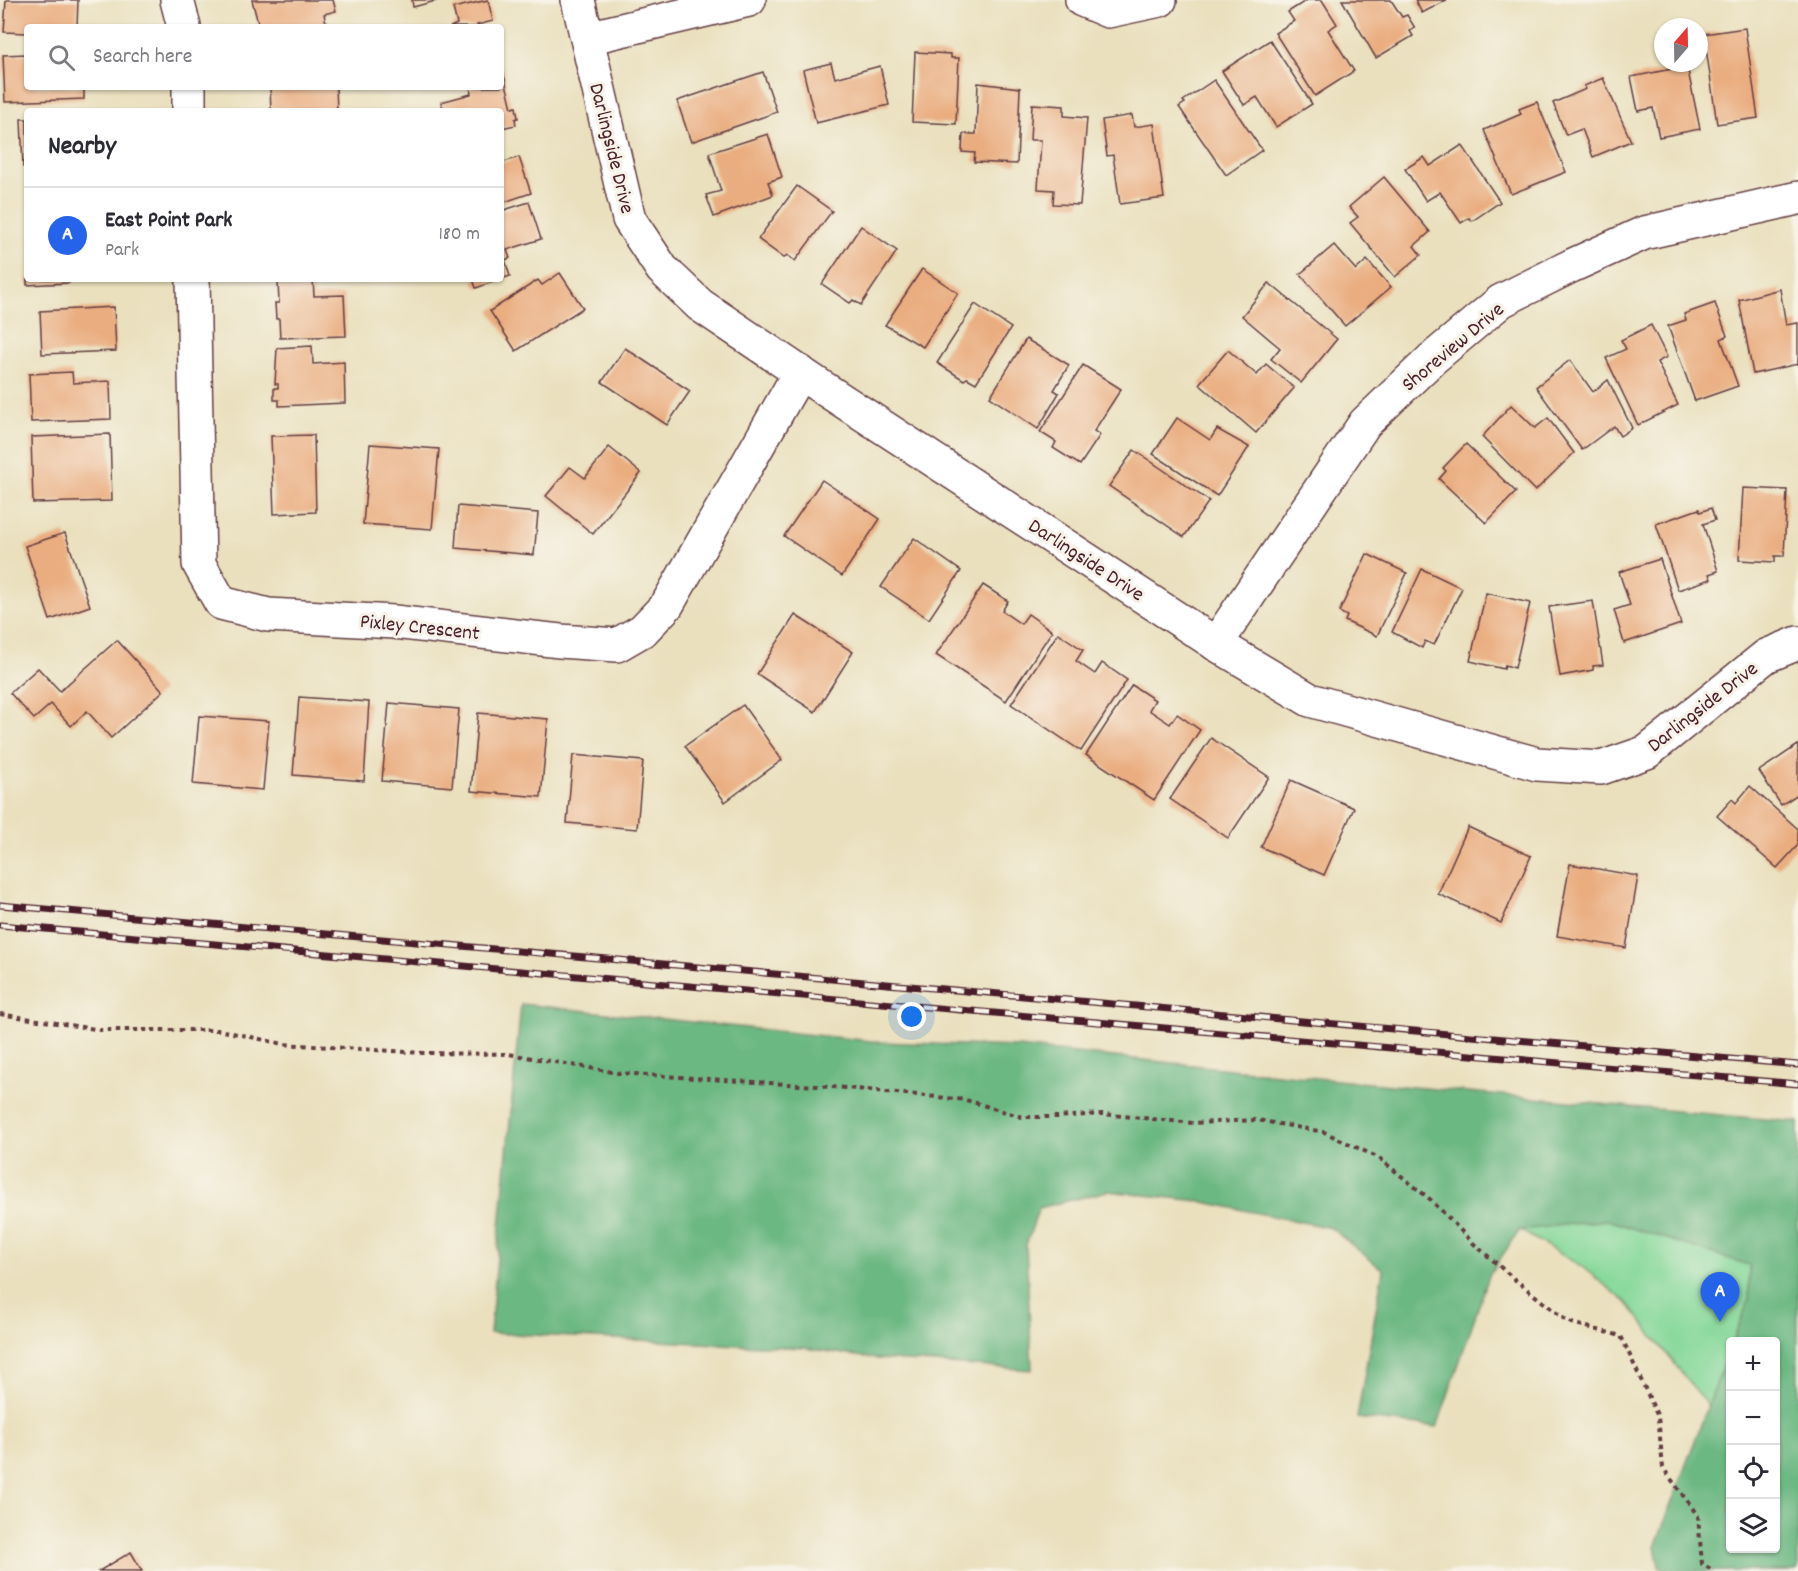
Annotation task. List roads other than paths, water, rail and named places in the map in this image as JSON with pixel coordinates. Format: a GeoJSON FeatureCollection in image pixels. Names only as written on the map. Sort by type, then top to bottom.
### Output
{"type":"FeatureCollection","features":[{"type":"Feature","properties":{"kind":"street"},"geometry":{"type":"LineString","coordinates":[[177,0],[183,24]]}},
{"type":"Feature","properties":{"kind":"street","name":"Darlingside Drive"},"geometry":{"type":"LineString","coordinates":[[578,0],[629,219],[662,269],[700,305],[800,372],[1215,644],[1310,700],[1537,764],[1601,768],[1647,752],[1766,656],[1798,643]]}},
{"type":"Feature","properties":{"kind":"street"},"geometry":{"type":"LineString","coordinates":[[587,38],[749,0]]}},
{"type":"Feature","properties":{"kind":"street"},"geometry":{"type":"LineString","coordinates":[[1082,0],[1108,11],[1160,0]]}},
{"type":"Feature","properties":{"kind":"street"},"geometry":{"type":"LineString","coordinates":[[189,90],[189,108]]}},
{"type":"Feature","properties":{"kind":"street","name":"Shoreview Drive"},"geometry":{"type":"LineString","coordinates":[[1215,644],[1365,423],[1432,359],[1501,301],[1644,233],[1798,198]]}},
{"type":"Feature","properties":{"kind":"street","name":"Pixley Crescent"},"geometry":{"type":"LineString","coordinates":[[193,282],[199,564],[220,603],[268,615],[394,622],[560,641],[617,645],[643,630],[667,605],[800,372]]}},
{"type":"Feature","properties":{"kind":"railway"},"geometry":{"type":"LineString","coordinates":[[0,905],[1798,1065]]}},
{"type":"Feature","properties":{"kind":"railway"},"geometry":{"type":"LineString","coordinates":[[0,925],[1798,1084]]}},
{"type":"Feature","properties":{"kind":"place","name":"East Point Park"},"geometry":{"type":"Point","coordinates":[1720,1322]}}]}
